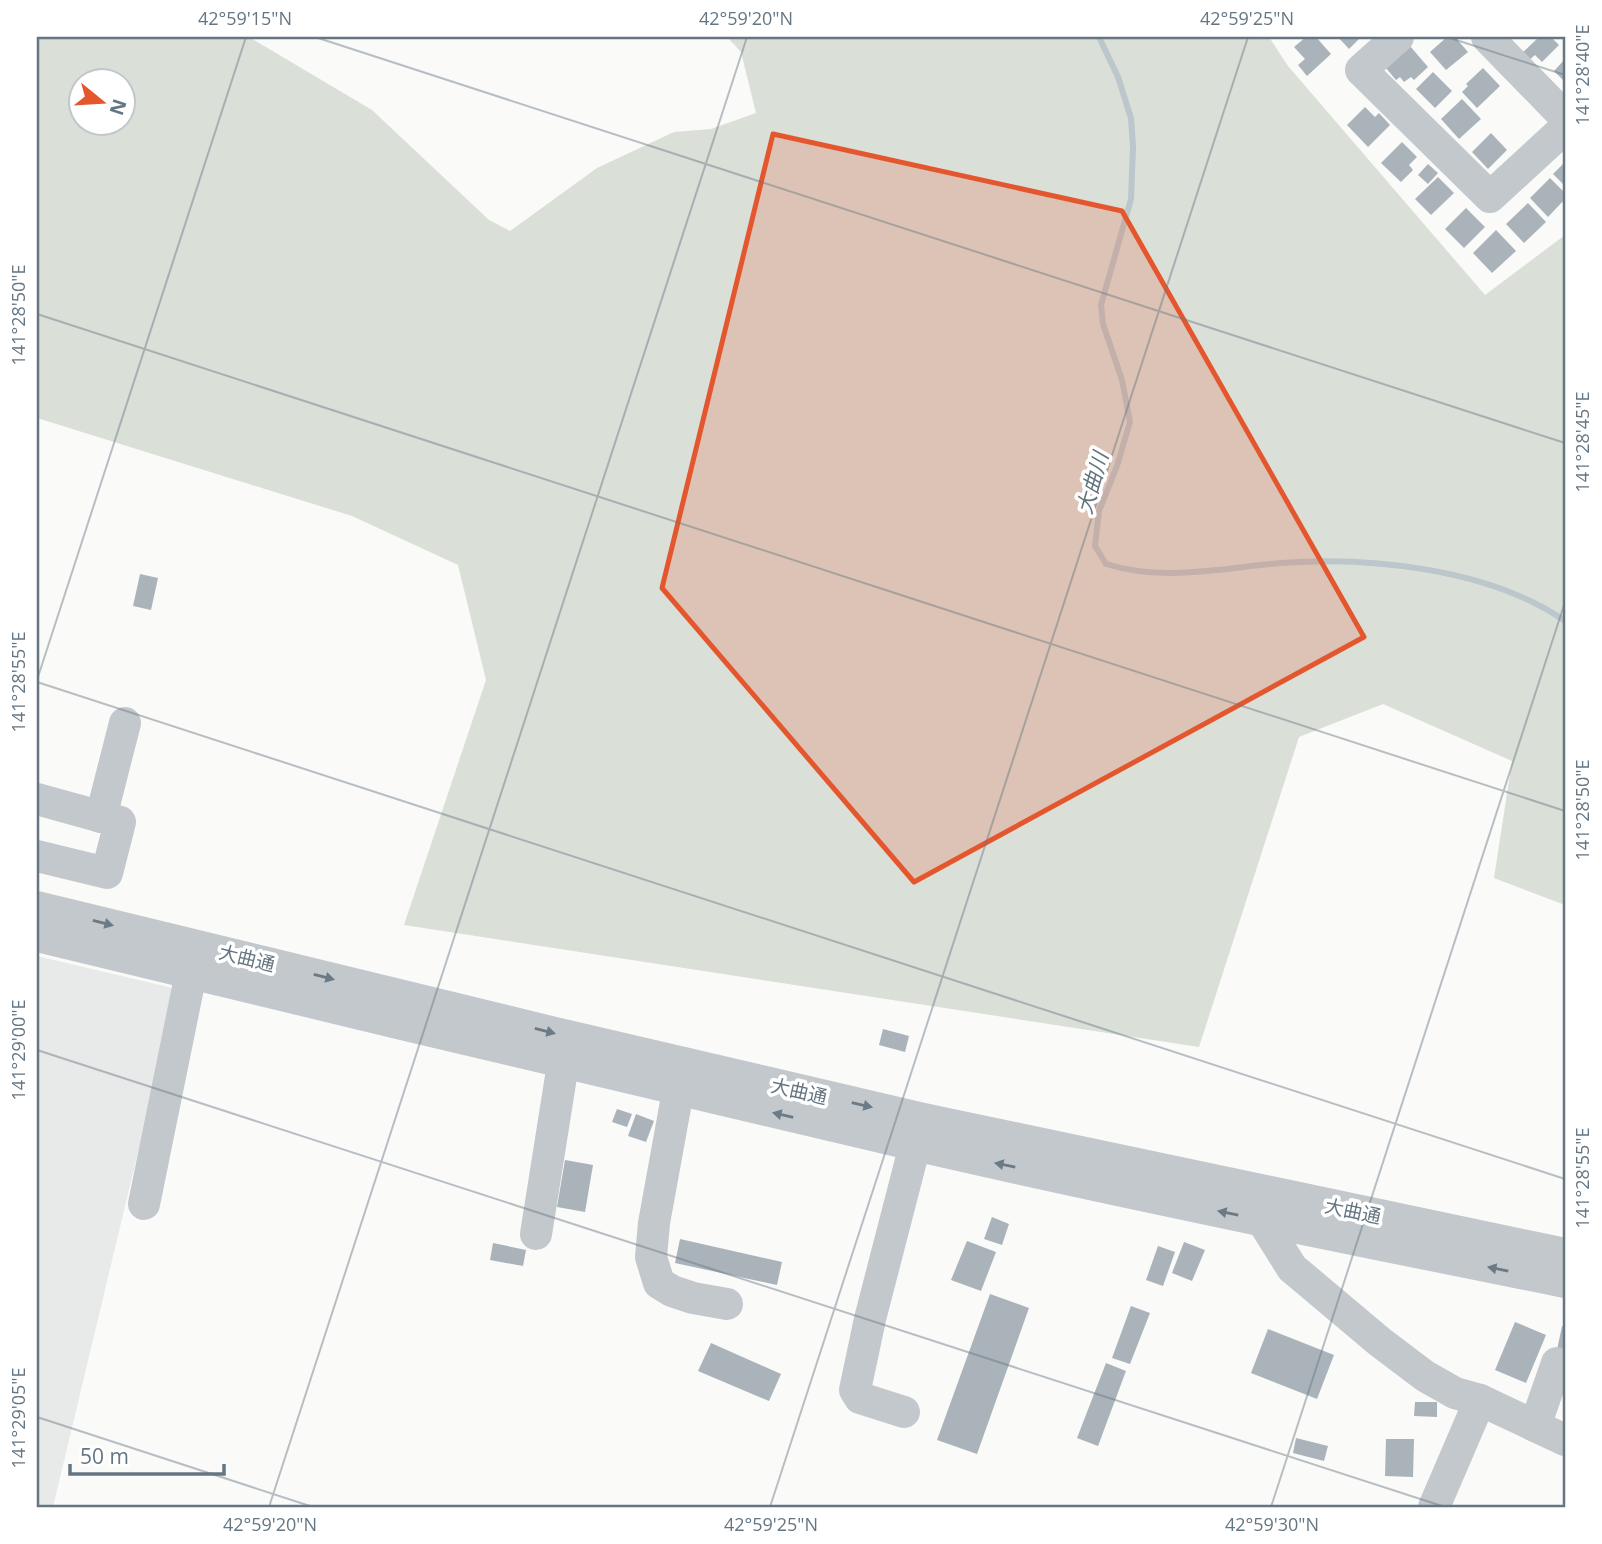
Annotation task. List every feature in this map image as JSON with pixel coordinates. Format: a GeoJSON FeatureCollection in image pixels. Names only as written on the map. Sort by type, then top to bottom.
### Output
{"type":"FeatureCollection","features":[{"type":"Feature","properties":{"kind":"street"},"geometry":{"type":"LineString","coordinates":[[1398,37],[1361,70],[1490,197],[1565,128]]}},
{"type":"Feature","properties":{"kind":"street"},"geometry":{"type":"LineString","coordinates":[[1486,37],[1565,117]]}},
{"type":"Feature","properties":{"kind":"street"},"geometry":{"type":"LineString","coordinates":[[101,817],[125,723]]}},
{"type":"Feature","properties":{"kind":"street"},"geometry":{"type":"LineString","coordinates":[[37,799],[120,821],[107,873],[37,856]]}},
{"type":"Feature","properties":{"kind":"street","name":"大曲通"},"geometry":{"type":"LineString","coordinates":[[37,907],[564,1036],[923,1119],[1565,1254]]}},
{"type":"Feature","properties":{"kind":"street","name":"大曲通"},"geometry":{"type":"LineString","coordinates":[[37,936],[563,1064],[915,1145],[1565,1282]]}},
{"type":"Feature","properties":{"kind":"street"},"geometry":{"type":"LineString","coordinates":[[144,1204],[191,973]]}},
{"type":"Feature","properties":{"kind":"street"},"geometry":{"type":"LineString","coordinates":[[536,1234],[563,1064]]}},
{"type":"Feature","properties":{"kind":"street"},"geometry":{"type":"LineString","coordinates":[[678,1091],[654,1223],[651,1257],[659,1283],[692,1298],[727,1304]]}},
{"type":"Feature","properties":{"kind":"street"},"geometry":{"type":"LineString","coordinates":[[904,1412],[860,1398],[855,1390],[870,1319],[915,1145]]}},
{"type":"Feature","properties":{"kind":"street"},"geometry":{"type":"LineString","coordinates":[[1262,1220],[1292,1268],[1360,1326],[1425,1376],[1565,1440]]}},
{"type":"Feature","properties":{"kind":"street"},"geometry":{"type":"LineString","coordinates":[[1535,1426],[1557,1363]]}},
{"type":"Feature","properties":{"kind":"street"},"geometry":{"type":"LineString","coordinates":[[1434,1507],[1480,1400]]}},
{"type":"Feature","properties":{"kind":"highlighted area"},"geometry":{"type":"Polygon","coordinates":[[[773,134],[1122,211],[1364,637],[914,882],[662,588],[773,134]]]}},
{"type":"Feature","properties":{"kind":"shaded area"},"geometry":{"type":"Polygon","coordinates":[[[37,37],[249,37],[372,110],[489,220],[510,231],[597,168],[674,132],[711,129],[756,113],[741,52],[727,37],[1269,37],[1288,66],[1485,295],[1565,235],[1565,905],[1494,878],[1512,761],[1383,704],[1299,737],[1199,1047],[404,925],[486,680],[458,565],[352,516],[37,418],[37,37]]]}},
{"type":"Feature","properties":{"kind":"shaded area"},"geometry":{"type":"Polygon","coordinates":[[[37,956],[177,989],[53,1507],[37,1507],[37,956]]]}},
{"type":"Feature","properties":{"kind":"building"},"geometry":{"type":"Polygon","coordinates":[[[1306,37],[1316,37],[1331,54],[1307,76],[1298,65],[1305,59],[1294,47],[1306,37]]]}},
{"type":"Feature","properties":{"kind":"building"},"geometry":{"type":"Polygon","coordinates":[[[1338,37],[1361,37],[1349,49],[1338,37]]]}},
{"type":"Feature","properties":{"kind":"building"},"geometry":{"type":"Polygon","coordinates":[[[1447,37],[1455,37],[1468,52],[1446,70],[1430,52],[1447,37]]]}},
{"type":"Feature","properties":{"kind":"building"},"geometry":{"type":"Polygon","coordinates":[[[1539,37],[1551,37],[1559,45],[1542,62],[1535,55],[1528,61],[1521,54],[1539,37]]]}},
{"type":"Feature","properties":{"kind":"building"},"geometry":{"type":"Polygon","coordinates":[[[1410,46],[1428,67],[1414,80],[1411,77],[1404,82],[1400,77],[1396,80],[1386,68],[1410,46]]]}},
{"type":"Feature","properties":{"kind":"building"},"geometry":{"type":"Polygon","coordinates":[[[1565,59],[1565,82],[1554,71],[1565,59]]]}},
{"type":"Feature","properties":{"kind":"building"},"geometry":{"type":"Polygon","coordinates":[[[1483,68],[1500,86],[1477,108],[1462,92],[1468,86],[1466,84],[1483,68]]]}},
{"type":"Feature","properties":{"kind":"building"},"geometry":{"type":"Polygon","coordinates":[[[1433,72],[1452,91],[1435,108],[1416,89],[1433,72]]]}},
{"type":"Feature","properties":{"kind":"building"},"geometry":{"type":"Polygon","coordinates":[[[1462,99],[1481,119],[1459,139],[1441,119],[1462,99]]]}},
{"type":"Feature","properties":{"kind":"building"},"geometry":{"type":"Polygon","coordinates":[[[1365,107],[1375,117],[1379,113],[1390,125],[1368,147],[1347,125],[1365,107]]]}},
{"type":"Feature","properties":{"kind":"building"},"geometry":{"type":"Polygon","coordinates":[[[1491,133],[1507,150],[1488,169],[1472,152],[1491,133]]]}},
{"type":"Feature","properties":{"kind":"building"},"geometry":{"type":"Polygon","coordinates":[[[1402,142],[1417,157],[1409,165],[1413,170],[1401,182],[1381,163],[1402,142]]]}},
{"type":"Feature","properties":{"kind":"building"},"geometry":{"type":"Polygon","coordinates":[[[1565,162],[1565,186],[1553,174],[1565,162]]]}},
{"type":"Feature","properties":{"kind":"building"},"geometry":{"type":"Polygon","coordinates":[[[1428,164],[1438,173],[1428,184],[1418,175],[1428,164]]]}},
{"type":"Feature","properties":{"kind":"building"},"geometry":{"type":"Polygon","coordinates":[[[1438,177],[1454,193],[1431,215],[1415,199],[1438,177]]]}},
{"type":"Feature","properties":{"kind":"building"},"geometry":{"type":"Polygon","coordinates":[[[1550,178],[1565,193],[1565,199],[1548,217],[1530,198],[1550,178]]]}},
{"type":"Feature","properties":{"kind":"building"},"geometry":{"type":"Polygon","coordinates":[[[1528,203],[1546,222],[1524,243],[1506,224],[1528,203]]]}},
{"type":"Feature","properties":{"kind":"building"},"geometry":{"type":"Polygon","coordinates":[[[1466,208],[1485,227],[1464,248],[1445,229],[1466,208]]]}},
{"type":"Feature","properties":{"kind":"building"},"geometry":{"type":"Polygon","coordinates":[[[1496,230],[1516,251],[1492,273],[1473,253],[1496,230]]]}},
{"type":"Feature","properties":{"kind":"building"},"geometry":{"type":"Polygon","coordinates":[[[140,574],[158,578],[151,610],[133,606],[140,574]]]}},
{"type":"Feature","properties":{"kind":"building"},"geometry":{"type":"Polygon","coordinates":[[[883,1029],[909,1036],[905,1052],[879,1045],[883,1029]]]}},
{"type":"Feature","properties":{"kind":"building"},"geometry":{"type":"Polygon","coordinates":[[[617,1109],[632,1114],[627,1127],[612,1122],[617,1109]]]}},
{"type":"Feature","properties":{"kind":"building"},"geometry":{"type":"Polygon","coordinates":[[[636,1114],[654,1121],[646,1142],[628,1136],[636,1114]]]}},
{"type":"Feature","properties":{"kind":"building"},"geometry":{"type":"Polygon","coordinates":[[[565,1160],[593,1165],[585,1212],[557,1207],[565,1160]]]}},
{"type":"Feature","properties":{"kind":"building"},"geometry":{"type":"Polygon","coordinates":[[[992,1217],[1009,1224],[1002,1245],[984,1239],[992,1217]]]}},
{"type":"Feature","properties":{"kind":"building"},"geometry":{"type":"Polygon","coordinates":[[[680,1239],[782,1262],[777,1285],[675,1263],[680,1239]]]}},
{"type":"Feature","properties":{"kind":"building"},"geometry":{"type":"Polygon","coordinates":[[[967,1241],[996,1252],[981,1291],[951,1280],[967,1241]]]}},
{"type":"Feature","properties":{"kind":"building"},"geometry":{"type":"Polygon","coordinates":[[[1184,1242],[1205,1250],[1192,1281],[1172,1273],[1184,1242]]]}},
{"type":"Feature","properties":{"kind":"building"},"geometry":{"type":"Polygon","coordinates":[[[493,1243],[526,1250],[523,1266],[490,1260],[493,1243]]]}},
{"type":"Feature","properties":{"kind":"building"},"geometry":{"type":"Polygon","coordinates":[[[1158,1246],[1175,1252],[1163,1286],[1146,1280],[1158,1246]]]}},
{"type":"Feature","properties":{"kind":"building"},"geometry":{"type":"Polygon","coordinates":[[[990,1294],[1029,1308],[977,1454],[937,1440],[990,1294]]]}},
{"type":"Feature","properties":{"kind":"building"},"geometry":{"type":"Polygon","coordinates":[[[1131,1306],[1150,1313],[1130,1364],[1112,1358],[1131,1306]]]}},
{"type":"Feature","properties":{"kind":"building"},"geometry":{"type":"Polygon","coordinates":[[[1515,1322],[1546,1335],[1526,1383],[1495,1370],[1515,1322]]]}},
{"type":"Feature","properties":{"kind":"building"},"geometry":{"type":"Polygon","coordinates":[[[1562,1326],[1565,1327],[1565,1351],[1557,1350],[1562,1326]]]}},
{"type":"Feature","properties":{"kind":"building"},"geometry":{"type":"Polygon","coordinates":[[[1268,1329],[1334,1355],[1317,1399],[1251,1373],[1268,1329]]]}},
{"type":"Feature","properties":{"kind":"building"},"geometry":{"type":"Polygon","coordinates":[[[711,1343],[781,1374],[769,1401],[698,1371],[711,1343]]]}},
{"type":"Feature","properties":{"kind":"building"},"geometry":{"type":"Polygon","coordinates":[[[1106,1363],[1126,1371],[1098,1446],[1077,1438],[1106,1363]]]}},
{"type":"Feature","properties":{"kind":"building"},"geometry":{"type":"Polygon","coordinates":[[[1415,1402],[1437,1402],[1437,1417],[1414,1416],[1415,1402]]]}},
{"type":"Feature","properties":{"kind":"building"},"geometry":{"type":"Polygon","coordinates":[[[1296,1438],[1328,1446],[1324,1461],[1293,1453],[1296,1438]]]}},
{"type":"Feature","properties":{"kind":"building"},"geometry":{"type":"Polygon","coordinates":[[[1386,1439],[1414,1439],[1413,1477],[1385,1476],[1386,1439]]]}},
{"type":"Feature","properties":{"kind":"waterway","name":"大曲川"},"geometry":{"type":"LineString","coordinates":[[1099,37],[1118,77],[1131,118],[1133,147],[1131,199],[1101,305],[1103,324],[1122,380],[1130,422],[1117,466],[1099,511],[1095,546],[1106,564],[1171,573],[1316,561],[1390,565],[1466,578],[1502,589],[1535,603],[1565,621]]}}]}
